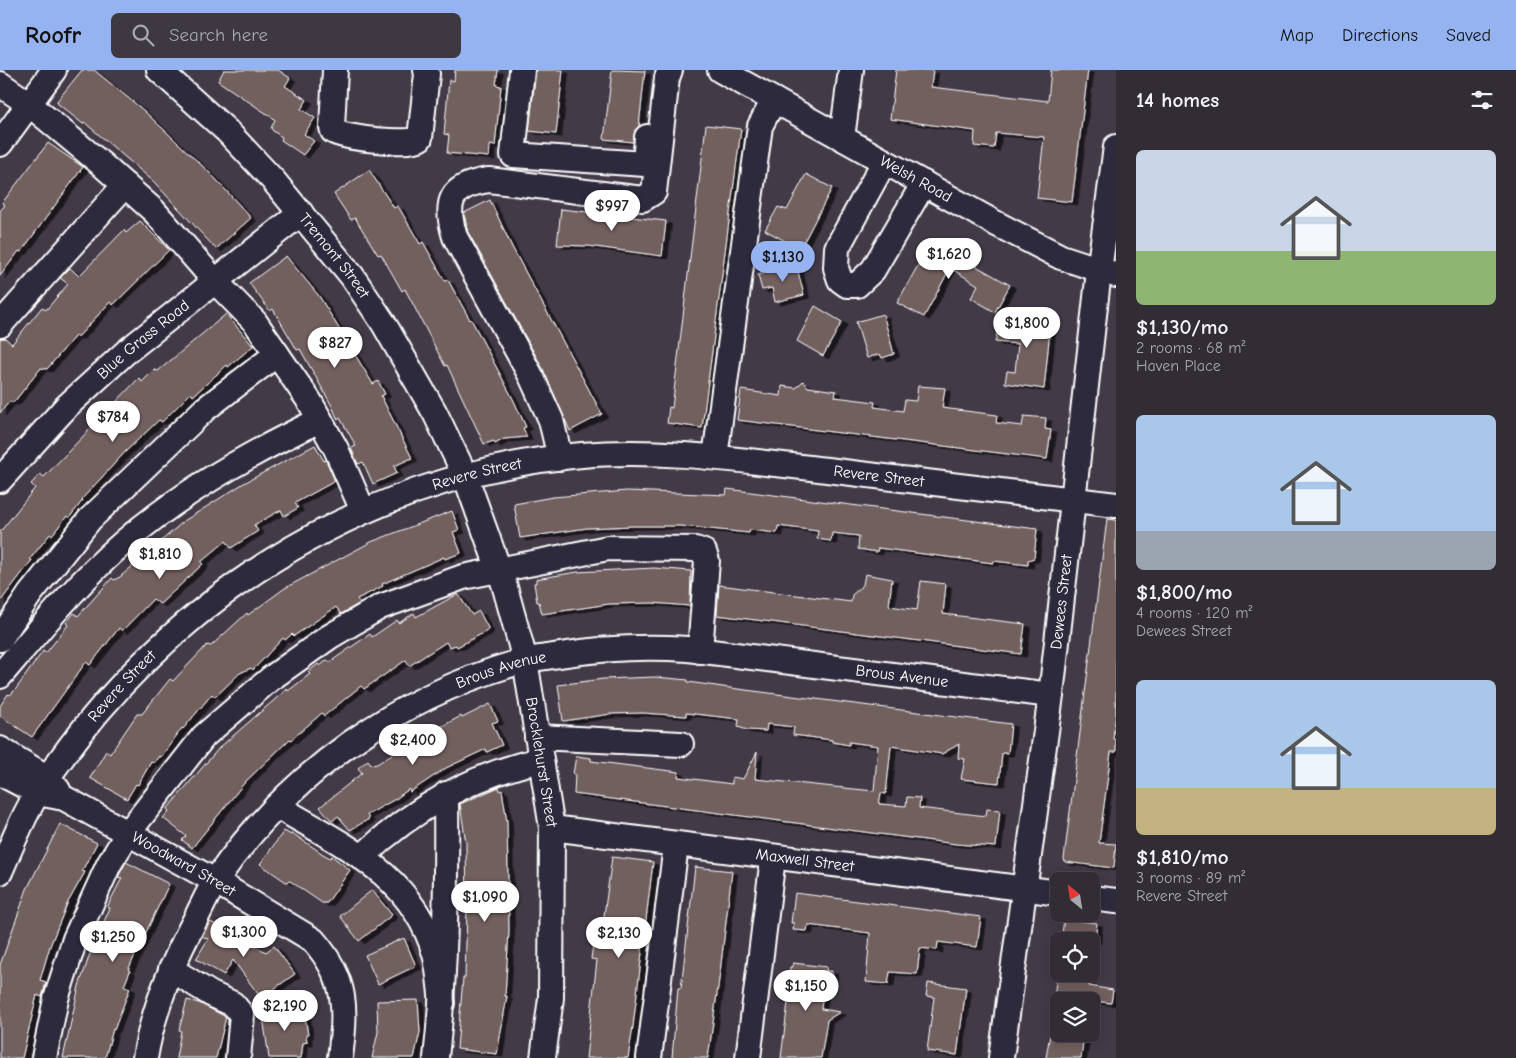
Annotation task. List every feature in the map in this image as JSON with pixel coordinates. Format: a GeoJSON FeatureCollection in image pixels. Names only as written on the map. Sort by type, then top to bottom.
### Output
{"type":"FeatureCollection","features":[{"type":"Feature","properties":{"kind":"street"},"geometry":{"type":"LineString","coordinates":[[0,144],[54,70]]}},
{"type":"Feature","properties":{"kind":"street","name":"Tremont Street"},"geometry":{"type":"LineString","coordinates":[[158,70],[227,131],[301,213],[352,276],[384,324],[435,413],[465,475]]}},
{"type":"Feature","properties":{"kind":"street"},"geometry":{"type":"LineString","coordinates":[[335,70],[332,127],[334,131],[377,140],[413,142],[420,138],[426,70]]}},
{"type":"Feature","properties":{"kind":"street"},"geometry":{"type":"LineString","coordinates":[[522,70],[513,155],[645,164],[653,70]]}},
{"type":"Feature","properties":{"kind":"street"},"geometry":{"type":"LineString","coordinates":[[560,458],[551,420],[531,376],[455,237],[448,216],[451,201],[459,191],[474,182],[489,180],[643,199],[654,192],[667,78],[670,70]]}},
{"type":"Feature","properties":{"kind":"street","name":"Welsh Road"},"geometry":{"type":"LineString","coordinates":[[720,70],[884,162],[1053,253],[1108,273]]}},
{"type":"Feature","properties":{"kind":"street"},"geometry":{"type":"LineString","coordinates":[[842,138],[851,70]]}},
{"type":"Feature","properties":{"kind":"street"},"geometry":{"type":"LineString","coordinates":[[0,84],[29,104],[154,211],[214,280],[255,322],[320,420],[336,449],[363,511]]}},
{"type":"Feature","properties":{"kind":"street"},"geometry":{"type":"LineString","coordinates":[[715,457],[760,126],[774,100]]}},
{"type":"Feature","properties":{"kind":"street","name":"Dewees Street"},"geometry":{"type":"LineString","coordinates":[[1001,1058],[1051,695],[1073,500],[1108,273],[1116,146]]}},
{"type":"Feature","properties":{"kind":"street"},"geometry":{"type":"LineString","coordinates":[[884,162],[837,248],[836,268],[840,280],[847,285],[857,285],[873,270],[924,183]]}},
{"type":"Feature","properties":{"kind":"street"},"geometry":{"type":"LineString","coordinates":[[0,324],[125,185]]}},
{"type":"Feature","properties":{"kind":"street","name":"Blue Grass Road"},"geometry":{"type":"LineString","coordinates":[[0,480],[67,406],[126,352],[214,280],[301,213]]}},
{"type":"Feature","properties":{"kind":"street"},"geometry":{"type":"LineString","coordinates":[[0,639],[30,594],[90,519],[150,459],[205,409],[277,354]]}},
{"type":"Feature","properties":{"kind":"street"},"geometry":{"type":"LineString","coordinates":[[0,676],[82,582],[124,542],[169,507],[217,476],[269,444],[320,420]]}},
{"type":"Feature","properties":{"kind":"street","name":"Revere Street"},"geometry":{"type":"LineString","coordinates":[[0,872],[43,786],[111,697],[159,646],[181,627],[232,586],[293,547],[363,511],[465,475],[560,458],[638,453],[715,457],[1116,505]]}},
{"type":"Feature","properties":{"kind":"street","name":"Brocklehurst Street"},"geometry":{"type":"LineString","coordinates":[[465,475],[498,568],[525,660],[552,828],[551,998],[543,1058]]}},
{"type":"Feature","properties":{"kind":"street"},"geometry":{"type":"LineString","coordinates":[[44,1058],[56,999],[75,939],[109,864],[128,833],[204,736],[270,679],[329,637],[380,607],[463,577],[498,568],[608,548],[695,549],[704,552],[706,561],[700,651]]}},
{"type":"Feature","properties":{"kind":"street","name":"Brous Avenue"},"geometry":{"type":"LineString","coordinates":[[145,1058],[156,1010],[172,969],[216,881],[262,822],[319,767],[382,721],[473,677],[525,660],[598,649],[636,647],[700,651],[1051,695]]}},
{"type":"Feature","properties":{"kind":"street"},"geometry":{"type":"LineString","coordinates":[[363,856],[376,843],[446,794],[507,767],[539,749],[681,744]]}},
{"type":"Feature","properties":{"kind":"street","name":"Woodward Street"},"geometry":{"type":"LineString","coordinates":[[0,749],[43,786],[216,881],[313,940],[324,953],[342,986],[344,1012],[340,1058]]}},
{"type":"Feature","properties":{"kind":"street","name":"Woodward Street"},"geometry":{"type":"LineString","coordinates":[[0,773],[43,786]]}},
{"type":"Feature","properties":{"kind":"street"},"geometry":{"type":"LineString","coordinates":[[436,1058],[442,1003],[447,865],[446,794]]}},
{"type":"Feature","properties":{"kind":"street"},"geometry":{"type":"LineString","coordinates":[[277,806],[363,856],[396,885],[416,913],[435,954],[442,1003]]}},
{"type":"Feature","properties":{"kind":"street","name":"Maxwell Street"},"geometry":{"type":"LineString","coordinates":[[552,828],[773,858],[1050,892]]}},
{"type":"Feature","properties":{"kind":"street"},"geometry":{"type":"LineString","coordinates":[[648,1058],[676,845]]}},
{"type":"Feature","properties":{"kind":"street"},"geometry":{"type":"LineString","coordinates":[[748,1058],[773,858]]}},
{"type":"Feature","properties":{"kind":"street"},"geometry":{"type":"LineString","coordinates":[[1100,899],[1116,901]]}},
{"type":"Feature","properties":{"kind":"street"},"geometry":{"type":"LineString","coordinates":[[172,969],[212,994],[233,1004],[242,1015],[238,1058]]}},
{"type":"Feature","properties":{"kind":"building"},"geometry":{"type":"Polygon","coordinates":[[[82,70],[94,70],[143,110],[212,175],[251,218],[216,249],[154,182],[84,122],[83,124],[58,104],[57,101],[82,70]]]}},
{"type":"Feature","properties":{"kind":"building"},"geometry":{"type":"Polygon","coordinates":[[[224,70],[278,70],[290,78],[285,86],[307,100],[301,109],[315,118],[304,134],[314,141],[303,155],[281,140],[282,137],[273,131],[271,128],[275,120],[273,118],[218,81],[224,70]]]}},
{"type":"Feature","properties":{"kind":"building"},"geometry":{"type":"Polygon","coordinates":[[[455,70],[498,70],[496,85],[501,86],[495,146],[490,145],[489,157],[447,153],[449,135],[444,134],[449,80],[454,81],[455,70]]]}},
{"type":"Feature","properties":{"kind":"building"},"geometry":{"type":"Polygon","coordinates":[[[536,70],[563,70],[556,134],[529,131],[536,70]]]}},
{"type":"Feature","properties":{"kind":"building"},"geometry":{"type":"Polygon","coordinates":[[[612,70],[645,71],[639,126],[635,130],[633,142],[604,139],[612,70]]]}},
{"type":"Feature","properties":{"kind":"building"},"geometry":{"type":"Polygon","coordinates":[[[896,70],[933,70],[931,87],[1048,101],[1051,70],[1088,70],[1072,202],[1037,198],[1044,137],[996,133],[994,148],[974,146],[975,131],[890,119],[896,70]]]}},
{"type":"Feature","properties":{"kind":"building"},"geometry":{"type":"Polygon","coordinates":[[[706,125],[741,129],[702,428],[667,423],[669,407],[672,408],[706,125]]]}},
{"type":"Feature","properties":{"kind":"building"},"geometry":{"type":"Polygon","coordinates":[[[48,143],[83,167],[21,252],[19,251],[0,276],[0,211],[5,205],[2,203],[48,143]]]}},
{"type":"Feature","properties":{"kind":"building"},"geometry":{"type":"Polygon","coordinates":[[[369,170],[394,208],[398,206],[420,244],[423,242],[445,281],[448,280],[513,399],[526,427],[523,428],[527,437],[504,439],[495,444],[494,441],[484,444],[447,365],[445,366],[405,289],[402,291],[381,254],[378,255],[355,218],[351,220],[334,194],[369,170]]]}},
{"type":"Feature","properties":{"kind":"building"},"geometry":{"type":"Polygon","coordinates":[[[806,174],[832,188],[800,249],[765,230],[778,207],[787,210],[806,174]]]}},
{"type":"Feature","properties":{"kind":"building"},"geometry":{"type":"Polygon","coordinates":[[[490,200],[512,247],[602,414],[570,431],[543,369],[468,232],[464,213],[490,200]]]}},
{"type":"Feature","properties":{"kind":"building"},"geometry":{"type":"Polygon","coordinates":[[[561,209],[666,221],[662,256],[588,246],[557,245],[561,209]]]}},
{"type":"Feature","properties":{"kind":"building"},"geometry":{"type":"Polygon","coordinates":[[[140,221],[169,250],[113,305],[110,302],[79,336],[75,336],[47,369],[41,368],[14,402],[9,402],[0,413],[0,338],[5,338],[12,344],[42,307],[46,310],[68,284],[60,278],[70,268],[79,276],[124,230],[126,233],[140,221]]]}},
{"type":"Feature","properties":{"kind":"building"},"geometry":{"type":"Polygon","coordinates":[[[931,242],[955,253],[960,245],[973,253],[967,261],[1010,285],[995,312],[971,298],[978,285],[950,268],[924,317],[897,303],[931,242]]]}},
{"type":"Feature","properties":{"kind":"building"},"geometry":{"type":"Polygon","coordinates":[[[286,256],[319,296],[373,384],[378,381],[385,394],[381,396],[412,458],[394,466],[397,473],[373,484],[363,462],[358,464],[351,448],[356,446],[340,418],[338,420],[300,349],[297,350],[273,309],[270,311],[249,283],[286,256]]]}},
{"type":"Feature","properties":{"kind":"building"},"geometry":{"type":"Polygon","coordinates":[[[796,264],[804,295],[775,302],[772,288],[762,290],[758,275],[796,264]]]}},
{"type":"Feature","properties":{"kind":"building"},"geometry":{"type":"Polygon","coordinates":[[[815,306],[842,322],[823,356],[797,341],[815,306]]]}},
{"type":"Feature","properties":{"kind":"building"},"geometry":{"type":"Polygon","coordinates":[[[226,314],[253,346],[228,367],[227,365],[193,396],[191,393],[162,422],[159,420],[126,451],[82,499],[69,518],[67,516],[52,535],[50,534],[0,602],[0,532],[35,488],[31,484],[40,474],[44,477],[139,378],[142,382],[154,370],[158,371],[226,314]]]}},
{"type":"Feature","properties":{"kind":"building"},"geometry":{"type":"Polygon","coordinates":[[[883,314],[894,354],[882,358],[880,354],[867,358],[856,322],[883,314]]]}},
{"type":"Feature","properties":{"kind":"building"},"geometry":{"type":"Polygon","coordinates":[[[1002,314],[1051,320],[1044,389],[1005,383],[1007,371],[1015,372],[1018,344],[995,342],[1002,314]]]}},
{"type":"Feature","properties":{"kind":"building"},"geometry":{"type":"Polygon","coordinates":[[[803,381],[808,387],[836,391],[835,397],[875,402],[874,407],[903,411],[905,400],[916,401],[918,386],[945,388],[942,408],[997,415],[996,423],[1022,426],[1024,416],[1046,418],[1045,429],[1051,430],[1047,459],[737,420],[741,390],[781,396],[782,386],[796,388],[803,381]]]}},
{"type":"Feature","properties":{"kind":"building"},"geometry":{"type":"Polygon","coordinates":[[[315,445],[324,461],[326,460],[335,481],[295,503],[298,508],[284,516],[281,510],[254,525],[258,531],[231,548],[226,541],[201,562],[203,564],[160,604],[153,599],[122,631],[119,628],[90,665],[86,662],[32,737],[0,716],[0,706],[8,694],[10,695],[16,689],[43,651],[46,653],[68,625],[66,623],[74,613],[78,616],[112,578],[114,580],[120,577],[184,521],[244,483],[315,445]]]}},
{"type":"Feature","properties":{"kind":"building"},"geometry":{"type":"Polygon","coordinates":[[[727,489],[1037,529],[1034,558],[1028,560],[1028,565],[994,561],[993,563],[878,548],[877,552],[858,549],[859,536],[832,533],[831,541],[817,539],[818,531],[778,526],[777,533],[750,530],[749,533],[681,526],[632,526],[587,528],[520,538],[514,504],[553,497],[627,491],[726,495],[727,489]]]}},
{"type":"Feature","properties":{"kind":"building"},"geometry":{"type":"Polygon","coordinates":[[[452,511],[459,530],[453,532],[461,553],[445,559],[444,557],[382,584],[383,586],[357,599],[360,603],[341,614],[336,607],[294,636],[292,634],[285,640],[283,638],[253,670],[251,668],[240,673],[215,697],[212,694],[182,728],[161,757],[159,756],[154,763],[151,762],[138,785],[136,784],[127,799],[90,778],[106,751],[110,754],[137,714],[142,714],[170,679],[173,681],[207,645],[211,646],[247,613],[248,615],[285,588],[371,542],[452,511]]]}},
{"type":"Feature","properties":{"kind":"building"},"geometry":{"type":"Polygon","coordinates":[[[1107,519],[1116,520],[1116,713],[1113,739],[1116,740],[1116,752],[1111,752],[1099,843],[1116,844],[1114,868],[1065,862],[1064,859],[1107,519]]]}},
{"type":"Feature","properties":{"kind":"building"},"geometry":{"type":"Polygon","coordinates":[[[654,568],[691,571],[690,606],[652,603],[609,604],[542,614],[539,602],[537,602],[534,583],[536,583],[536,579],[577,572],[654,568]]]}},
{"type":"Feature","properties":{"kind":"building"},"geometry":{"type":"Polygon","coordinates":[[[865,574],[892,579],[889,606],[917,610],[921,581],[946,584],[943,614],[1025,624],[1021,654],[717,615],[719,585],[851,602],[852,595],[863,585],[865,574]]]}},
{"type":"Feature","properties":{"kind":"building"},"geometry":{"type":"Polygon","coordinates":[[[458,594],[472,615],[479,611],[488,628],[487,631],[457,647],[456,645],[449,647],[446,642],[409,666],[406,660],[364,689],[361,686],[324,716],[322,713],[290,739],[245,782],[192,848],[182,840],[186,836],[163,818],[169,811],[167,809],[219,748],[287,689],[288,691],[310,674],[308,672],[318,664],[320,666],[327,660],[330,662],[370,634],[372,637],[397,620],[399,623],[414,613],[416,617],[458,594]]]}},
{"type":"Feature","properties":{"kind":"building"},"geometry":{"type":"Polygon","coordinates":[[[655,677],[1011,724],[1008,753],[1002,753],[999,783],[961,779],[965,759],[958,758],[959,744],[942,754],[891,746],[886,794],[881,793],[879,804],[906,806],[907,797],[920,798],[919,808],[986,816],[987,809],[1000,810],[996,847],[956,844],[574,794],[575,774],[573,774],[576,756],[591,758],[591,761],[679,772],[678,777],[732,784],[732,777],[743,779],[757,752],[755,779],[874,791],[878,746],[849,742],[849,745],[832,742],[832,740],[793,735],[794,727],[767,724],[766,731],[747,730],[738,727],[739,719],[686,713],[686,716],[642,713],[611,714],[563,721],[558,685],[603,679],[655,677]]]}},
{"type":"Feature","properties":{"kind":"building"},"geometry":{"type":"Polygon","coordinates":[[[490,704],[498,721],[492,723],[502,745],[487,752],[486,749],[446,768],[410,792],[409,789],[367,815],[369,819],[350,830],[338,816],[332,821],[320,807],[362,773],[358,768],[368,760],[372,765],[377,764],[419,736],[420,738],[461,716],[462,718],[490,704]]]}},
{"type":"Feature","properties":{"kind":"building"},"geometry":{"type":"Polygon","coordinates":[[[499,787],[500,791],[502,790],[507,822],[509,930],[505,996],[507,996],[497,1054],[457,1049],[463,978],[465,978],[467,909],[472,907],[467,907],[466,843],[460,804],[499,787]]]}},
{"type":"Feature","properties":{"kind":"building"},"geometry":{"type":"Polygon","coordinates":[[[60,824],[97,843],[82,871],[85,872],[67,904],[50,946],[40,980],[46,982],[42,997],[37,995],[22,1058],[0,1058],[0,965],[27,889],[60,824]]]}},
{"type":"Feature","properties":{"kind":"building"},"geometry":{"type":"Polygon","coordinates":[[[284,831],[291,835],[292,833],[330,858],[332,856],[350,870],[327,903],[322,903],[290,881],[286,882],[260,864],[284,831]]]}},
{"type":"Feature","properties":{"kind":"building"},"geometry":{"type":"Polygon","coordinates":[[[612,857],[653,862],[633,1026],[628,1058],[586,1058],[597,960],[591,959],[593,944],[600,945],[612,857]]]}},
{"type":"Feature","properties":{"kind":"building"},"geometry":{"type":"Polygon","coordinates":[[[126,862],[169,884],[128,970],[130,971],[124,986],[130,988],[113,1029],[105,1058],[63,1058],[79,986],[92,948],[110,908],[107,907],[122,878],[118,877],[126,862]]]}},
{"type":"Feature","properties":{"kind":"building"},"geometry":{"type":"Polygon","coordinates":[[[695,867],[732,871],[720,972],[708,1058],[672,1058],[678,988],[681,988],[695,867]]]}},
{"type":"Feature","properties":{"kind":"building"},"geometry":{"type":"Polygon","coordinates":[[[372,890],[392,915],[359,941],[340,916],[372,890]]]}},
{"type":"Feature","properties":{"kind":"building"},"geometry":{"type":"Polygon","coordinates":[[[795,893],[981,917],[977,947],[938,942],[937,950],[920,948],[917,974],[890,972],[888,984],[866,982],[870,933],[808,925],[807,931],[793,930],[794,923],[791,923],[795,893]]]}},
{"type":"Feature","properties":{"kind":"building"},"geometry":{"type":"Polygon","coordinates":[[[210,922],[232,932],[236,924],[249,931],[244,940],[266,952],[274,946],[295,974],[261,998],[233,960],[224,975],[196,959],[208,939],[202,936],[210,922]]]}},
{"type":"Feature","properties":{"kind":"building"},"geometry":{"type":"Polygon","coordinates":[[[1064,922],[1097,923],[1096,932],[1062,932],[1064,922]]]}},
{"type":"Feature","properties":{"kind":"building"},"geometry":{"type":"Polygon","coordinates":[[[404,938],[416,966],[378,984],[365,955],[404,938]]]}},
{"type":"Feature","properties":{"kind":"building"},"geometry":{"type":"Polygon","coordinates":[[[793,963],[827,967],[826,971],[832,971],[831,984],[824,983],[821,1009],[840,1012],[827,1020],[821,1058],[781,1058],[791,978],[789,978],[790,967],[793,967],[793,963]]]}},
{"type":"Feature","properties":{"kind":"building"},"geometry":{"type":"Polygon","coordinates":[[[1056,982],[1090,982],[1089,986],[1113,990],[1111,1003],[1100,1002],[1100,992],[1055,992],[1056,982]]]}},
{"type":"Feature","properties":{"kind":"building"},"geometry":{"type":"Polygon","coordinates":[[[928,983],[966,988],[957,1055],[927,1051],[934,997],[926,996],[928,983]]]}},
{"type":"Feature","properties":{"kind":"building"},"geometry":{"type":"Polygon","coordinates":[[[187,1000],[199,1003],[226,1017],[216,1058],[176,1058],[181,1031],[179,1030],[187,1000]]]}},
{"type":"Feature","properties":{"kind":"building"},"geometry":{"type":"Polygon","coordinates":[[[418,1000],[420,1032],[414,1058],[372,1058],[378,1032],[377,1001],[418,1000]]]}},
{"type":"Feature","properties":{"kind":"building"},"geometry":{"type":"Polygon","coordinates":[[[303,1004],[308,1035],[306,1035],[307,1042],[303,1043],[301,1058],[269,1058],[262,1011],[303,1004]]]}},
{"type":"Feature","properties":{"kind":"building"},"geometry":{"type":"Polygon","coordinates":[[[1050,1034],[1050,1042],[1083,1042],[1081,1058],[1046,1058],[1050,1034]]]}}]}
